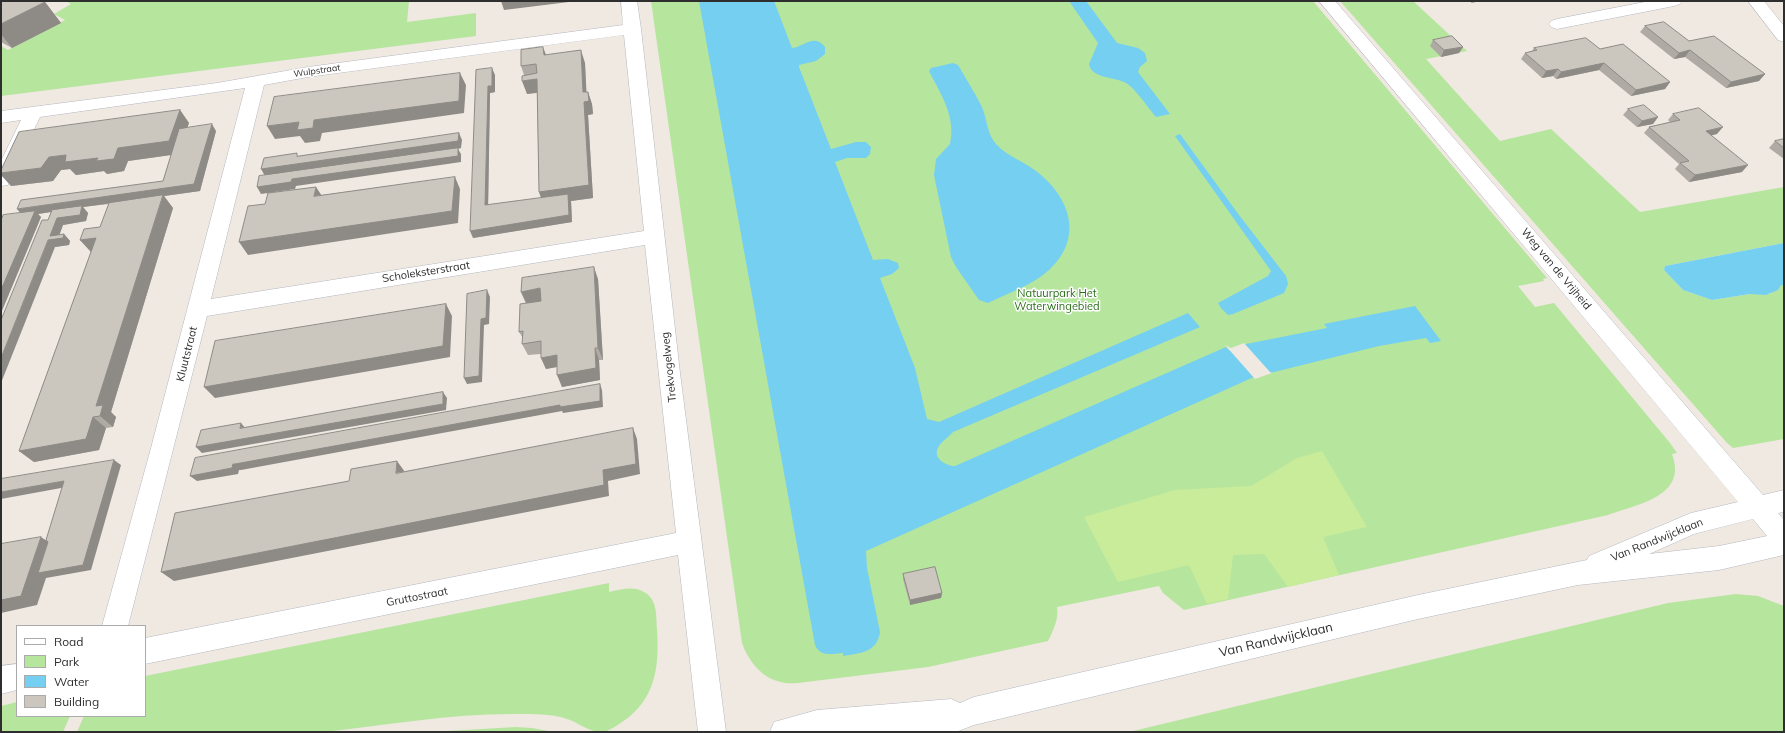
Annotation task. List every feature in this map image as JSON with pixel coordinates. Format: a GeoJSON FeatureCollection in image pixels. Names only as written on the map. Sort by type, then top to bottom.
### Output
{"type":"FeatureCollection","features":[{"type":"Feature","properties":{"kind":"street","name":"Trekvogelweg"},"geometry":{"type":"LineString","coordinates":[[629,1],[689,542],[712,732]]}},
{"type":"Feature","properties":{"kind":"street","name":"Weg van de Vrijheid"},"geometry":{"type":"LineString","coordinates":[[1327,1],[1557,269],[1784,538]]}},
{"type":"Feature","properties":{"kind":"street"},"geometry":{"type":"LineString","coordinates":[[1557,24],[1674,1]]}},
{"type":"Feature","properties":{"kind":"street"},"geometry":{"type":"LineString","coordinates":[[1756,1],[1784,37]]}},
{"type":"Feature","properties":{"kind":"street","name":"Wulpstraat"},"geometry":{"type":"LineString","coordinates":[[1,117],[217,88],[308,72],[633,29]]}},
{"type":"Feature","properties":{"kind":"street","name":"Kluutstraat"},"geometry":{"type":"LineString","coordinates":[[115,625],[256,81]]}},
{"type":"Feature","properties":{"kind":"street"},"geometry":{"type":"LineString","coordinates":[[1,180],[33,113]]}},
{"type":"Feature","properties":{"kind":"street","name":"Scholeksterstraat"},"geometry":{"type":"LineString","coordinates":[[198,309],[655,236]]}},
{"type":"Feature","properties":{"kind":"street","name":"Van Randwijcklaan"},"geometry":{"type":"LineString","coordinates":[[1578,573],[1691,524],[1784,501]]}},
{"type":"Feature","properties":{"kind":"street","name":"Gruttostraat"},"geometry":{"type":"LineString","coordinates":[[146,651],[689,542]]}},
{"type":"Feature","properties":{"kind":"street","name":"Van Randwijcklaan"},"geometry":{"type":"LineString","coordinates":[[920,732],[974,711],[1418,607],[1578,573],[1720,558],[1784,544]]}},
{"type":"Feature","properties":{"kind":"street"},"geometry":{"type":"LineString","coordinates":[[1,680],[16,677]]}},
{"type":"Feature","properties":{"kind":"street","name":"Van Randwijcklaan"},"geometry":{"type":"LineString","coordinates":[[784,732],[817,724],[974,711]]}},
{"type":"Feature","properties":{"kind":"green space"},"geometry":{"type":"Polygon","coordinates":[[[66,1],[409,1],[407,22],[476,13],[476,36],[1,96],[1,46],[8,50],[65,20],[54,14],[71,4],[66,1]]]}},
{"type":"Feature","properties":{"kind":"green space","name":"Natuurpark Het Waterwingebied"},"geometry":{"type":"Polygon","coordinates":[[[651,1],[1313,1],[1547,278],[1543,279],[1544,281],[1518,286],[1535,307],[1554,303],[1670,443],[1677,453],[1672,454],[1675,469],[1673,480],[1666,489],[1657,496],[1645,502],[1608,515],[1184,610],[1163,593],[1159,586],[1057,607],[1054,629],[1048,641],[928,667],[798,683],[779,682],[770,678],[756,667],[742,643],[651,1]]]}},
{"type":"Feature","properties":{"kind":"green space"},"geometry":{"type":"Polygon","coordinates":[[[1340,1],[1413,1],[1467,51],[1426,59],[1500,141],[1551,129],[1640,212],[1784,187],[1784,243],[1665,266],[1664,270],[1683,290],[1712,300],[1750,294],[1770,294],[1780,285],[1784,285],[1784,439],[1733,448],[1727,443],[1340,1]]]}},
{"type":"Feature","properties":{"kind":"green space"},"geometry":{"type":"Polygon","coordinates":[[[1322,451],[1367,527],[1323,537],[1339,575],[1288,587],[1264,554],[1233,555],[1228,599],[1207,604],[1189,565],[1118,582],[1084,517],[1175,490],[1251,486],[1297,458],[1322,451]]]}},
{"type":"Feature","properties":{"kind":"green space"},"geometry":{"type":"Polygon","coordinates":[[[609,583],[609,592],[634,589],[647,594],[654,602],[656,613],[658,642],[656,666],[651,688],[638,708],[629,717],[604,732],[591,730],[570,720],[549,715],[488,714],[324,732],[77,732],[84,717],[146,717],[146,676],[609,583]]]}},
{"type":"Feature","properties":{"kind":"green space"},"geometry":{"type":"Polygon","coordinates":[[[1736,594],[1758,596],[1784,606],[1784,732],[1129,732],[1668,603],[1736,594]]]}},
{"type":"Feature","properties":{"kind":"green space"},"geometry":{"type":"Polygon","coordinates":[[[16,702],[16,717],[70,717],[63,732],[1,732],[1,706],[16,702]]]}},
{"type":"Feature","properties":{"kind":"green space"},"geometry":{"type":"Polygon","coordinates":[[[516,727],[554,732],[430,732],[516,727]]]}},
{"type":"Feature","properties":{"kind":"water"},"geometry":{"type":"Polygon","coordinates":[[[699,1],[774,1],[792,48],[813,41],[821,43],[825,47],[825,54],[816,61],[799,65],[799,67],[831,149],[856,142],[866,142],[871,147],[870,154],[866,158],[847,158],[835,162],[873,260],[888,259],[898,263],[899,268],[892,274],[880,278],[915,368],[927,419],[939,422],[1188,313],[1200,327],[953,432],[940,444],[937,450],[938,458],[948,465],[955,466],[1226,347],[1230,351],[1246,344],[1327,328],[1324,324],[1415,306],[1441,341],[1430,343],[1426,338],[1379,346],[1254,377],[866,551],[867,568],[880,632],[878,639],[871,648],[861,653],[843,656],[843,653],[823,653],[817,649],[815,645],[699,1]]]}},
{"type":"Feature","properties":{"kind":"water"},"geometry":{"type":"Polygon","coordinates":[[[1069,1],[1086,1],[1117,43],[1138,48],[1145,53],[1147,61],[1140,67],[1138,72],[1170,114],[1156,117],[1137,93],[1124,82],[1098,75],[1091,69],[1089,64],[1098,43],[1069,1]]]}},
{"type":"Feature","properties":{"kind":"water"},"geometry":{"type":"Polygon","coordinates":[[[953,63],[958,65],[982,107],[993,140],[1005,152],[1036,171],[1053,187],[1067,212],[1069,225],[1068,239],[1064,251],[1055,264],[1043,275],[1030,283],[988,303],[979,300],[956,267],[951,257],[934,175],[936,159],[950,144],[951,124],[946,106],[929,71],[931,68],[953,63]]]}},
{"type":"Feature","properties":{"kind":"water"},"geometry":{"type":"Polygon","coordinates":[[[1180,134],[1286,276],[1288,284],[1284,293],[1233,314],[1228,315],[1221,308],[1218,303],[1268,276],[1271,271],[1175,136],[1180,134]]]}},
{"type":"Feature","properties":{"kind":"water"},"geometry":{"type":"Polygon","coordinates":[[[1784,243],[1784,285],[1781,285],[1778,290],[1766,295],[1750,294],[1712,300],[1683,290],[1664,270],[1665,266],[1784,243]]]}},
{"type":"Feature","properties":{"kind":"pier"},"geometry":{"type":"Polygon","coordinates":[[[1244,343],[1272,373],[1255,379],[1225,345],[1231,348],[1244,343]]]}},
{"type":"Feature","properties":{"kind":"building"},"geometry":{"type":"Polygon","coordinates":[[[1,1],[44,1],[45,2],[1,24],[1,1]]]}},
{"type":"Feature","properties":{"kind":"building"},"geometry":{"type":"Polygon","coordinates":[[[1664,22],[1689,41],[1714,36],[1765,74],[1731,82],[1690,50],[1679,53],[1645,26],[1664,22]]]}},
{"type":"Feature","properties":{"kind":"building"},"geometry":{"type":"Polygon","coordinates":[[[1452,36],[1463,47],[1444,50],[1433,40],[1452,36]]]}},
{"type":"Feature","properties":{"kind":"building"},"geometry":{"type":"Polygon","coordinates":[[[1586,38],[1600,49],[1623,44],[1670,82],[1636,90],[1604,63],[1561,72],[1558,69],[1546,71],[1525,53],[1537,50],[1534,48],[1586,38]]]}},
{"type":"Feature","properties":{"kind":"building"},"geometry":{"type":"Polygon","coordinates":[[[543,47],[544,55],[581,50],[583,92],[588,92],[589,101],[584,102],[589,185],[539,192],[537,79],[522,81],[522,76],[537,73],[536,64],[521,66],[521,50],[543,47]]]}},
{"type":"Feature","properties":{"kind":"building"},"geometry":{"type":"Polygon","coordinates":[[[492,68],[492,86],[488,86],[485,205],[568,194],[569,215],[470,231],[476,70],[492,68]]]}},
{"type":"Feature","properties":{"kind":"building"},"geometry":{"type":"Polygon","coordinates":[[[460,73],[459,101],[314,120],[313,128],[297,130],[299,122],[267,126],[274,97],[460,73]]]}},
{"type":"Feature","properties":{"kind":"building"},"geometry":{"type":"Polygon","coordinates":[[[1644,105],[1658,117],[1642,121],[1628,109],[1644,105]]]}},
{"type":"Feature","properties":{"kind":"building"},"geometry":{"type":"Polygon","coordinates":[[[1699,108],[1723,127],[1706,131],[1748,165],[1695,175],[1680,163],[1689,161],[1649,127],[1680,120],[1673,114],[1699,108]]]}},
{"type":"Feature","properties":{"kind":"building"},"geometry":{"type":"Polygon","coordinates":[[[180,110],[169,141],[118,148],[114,159],[96,161],[98,158],[65,162],[66,155],[49,157],[41,168],[1,173],[1,170],[19,132],[180,110]]]}},
{"type":"Feature","properties":{"kind":"building"},"geometry":{"type":"Polygon","coordinates":[[[212,124],[194,184],[17,209],[21,200],[163,181],[179,129],[212,124]]]}},
{"type":"Feature","properties":{"kind":"building"},"geometry":{"type":"Polygon","coordinates":[[[459,133],[458,141],[261,169],[264,158],[297,153],[297,156],[459,133]]]}},
{"type":"Feature","properties":{"kind":"building"},"geometry":{"type":"Polygon","coordinates":[[[1784,139],[1784,148],[1775,141],[1784,139]]]}},
{"type":"Feature","properties":{"kind":"building"},"geometry":{"type":"Polygon","coordinates":[[[458,148],[458,156],[292,179],[291,182],[257,187],[259,176],[458,148]]]}},
{"type":"Feature","properties":{"kind":"building"},"geometry":{"type":"Polygon","coordinates":[[[455,177],[452,211],[239,242],[248,206],[265,204],[268,193],[316,187],[314,196],[455,177]]]}},
{"type":"Feature","properties":{"kind":"building"},"geometry":{"type":"Polygon","coordinates":[[[163,195],[96,406],[103,405],[100,416],[93,417],[86,439],[19,451],[96,238],[80,240],[84,229],[100,227],[109,203],[163,195]]]}},
{"type":"Feature","properties":{"kind":"building"},"geometry":{"type":"Polygon","coordinates":[[[82,206],[80,215],[57,218],[50,236],[64,234],[63,238],[48,240],[1,358],[1,320],[42,220],[48,220],[52,210],[82,206]]]}},
{"type":"Feature","properties":{"kind":"building"},"geometry":{"type":"Polygon","coordinates":[[[35,211],[1,290],[1,218],[3,215],[35,211]]]}},
{"type":"Feature","properties":{"kind":"building"},"geometry":{"type":"Polygon","coordinates":[[[594,267],[598,348],[595,348],[596,368],[557,375],[557,355],[541,358],[541,341],[522,344],[523,331],[519,332],[520,304],[541,301],[540,288],[521,292],[522,278],[594,267]]]}},
{"type":"Feature","properties":{"kind":"building"},"geometry":{"type":"Polygon","coordinates":[[[487,290],[486,318],[481,319],[479,376],[464,378],[467,294],[487,290]]]}},
{"type":"Feature","properties":{"kind":"building"},"geometry":{"type":"Polygon","coordinates":[[[446,304],[443,346],[204,387],[215,341],[446,304]]]}},
{"type":"Feature","properties":{"kind":"building"},"geometry":{"type":"Polygon","coordinates":[[[600,384],[600,401],[560,407],[560,405],[233,464],[232,468],[190,476],[195,458],[600,384]]]}},
{"type":"Feature","properties":{"kind":"building"},"geometry":{"type":"Polygon","coordinates":[[[443,392],[443,404],[196,447],[201,430],[241,423],[240,428],[443,392]]]}},
{"type":"Feature","properties":{"kind":"building"},"geometry":{"type":"Polygon","coordinates":[[[633,428],[636,464],[603,470],[604,485],[161,572],[175,513],[349,481],[351,469],[397,461],[396,473],[633,428]]]}},
{"type":"Feature","properties":{"kind":"building"},"geometry":{"type":"Polygon","coordinates":[[[114,460],[83,565],[38,573],[48,542],[46,540],[64,481],[1,492],[1,479],[114,460]]]}},
{"type":"Feature","properties":{"kind":"building"},"geometry":{"type":"Polygon","coordinates":[[[41,537],[21,596],[1,600],[1,544],[41,537]]]}},
{"type":"Feature","properties":{"kind":"building"},"geometry":{"type":"Polygon","coordinates":[[[935,567],[942,593],[910,600],[903,574],[935,567]]]}}]}
